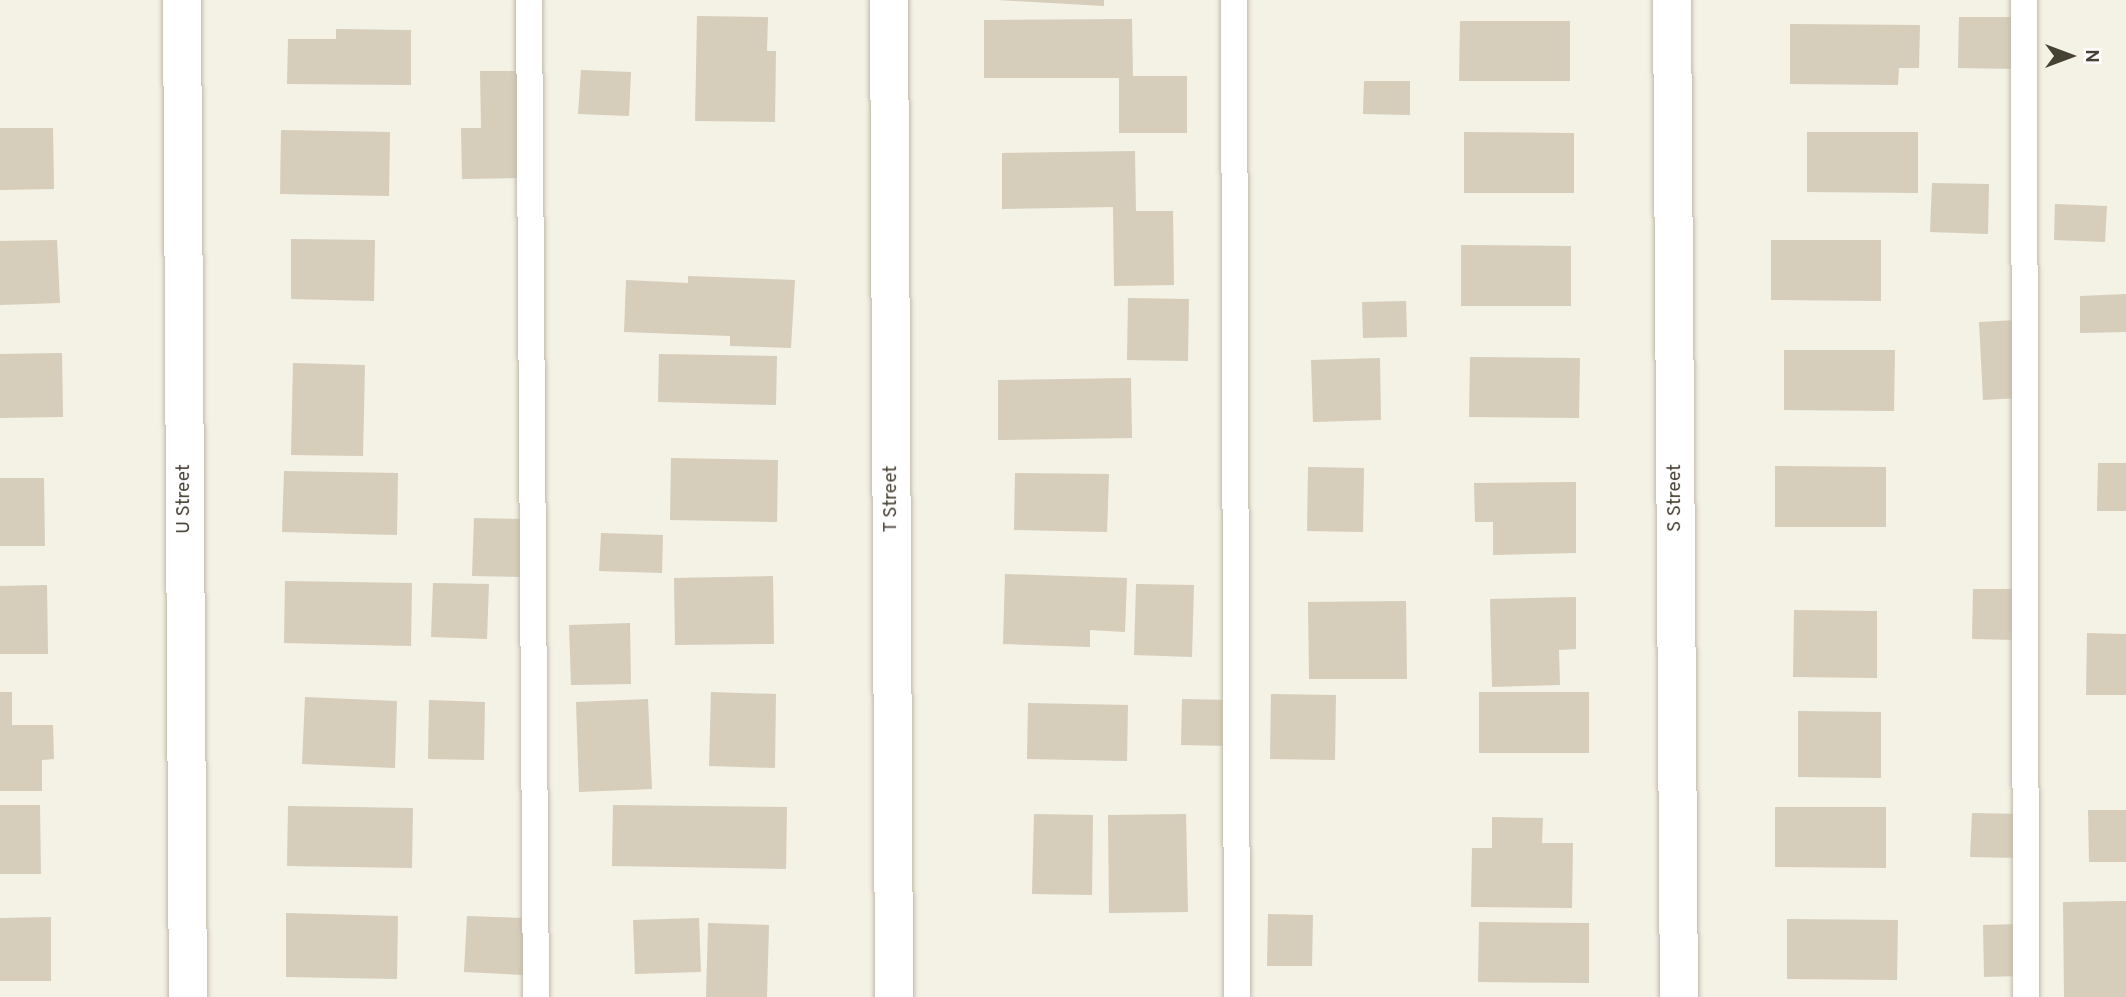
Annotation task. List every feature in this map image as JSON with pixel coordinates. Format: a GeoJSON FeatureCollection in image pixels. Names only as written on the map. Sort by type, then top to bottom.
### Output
{"type":"FeatureCollection","features":[{"type":"Feature","properties":{"kind":"street","name":"U Street"},"geometry":{"type":"LineString","coordinates":[[182,0],[188,997]]}},
{"type":"Feature","properties":{"kind":"street","name":"T Street"},"geometry":{"type":"LineString","coordinates":[[889,0],[894,997]]}},
{"type":"Feature","properties":{"kind":"street","name":"S Street"},"geometry":{"type":"LineString","coordinates":[[1672,0],[1679,997]]}},
{"type":"Feature","properties":{"kind":"lane"},"geometry":{"type":"LineString","coordinates":[[529,0],[536,997]]}},
{"type":"Feature","properties":{"kind":"lane"},"geometry":{"type":"LineString","coordinates":[[1234,0],[1237,997]]}},
{"type":"Feature","properties":{"kind":"lane"},"geometry":{"type":"LineString","coordinates":[[2024,0],[2026,997]]}},
{"type":"Feature","properties":{"kind":"building"},"geometry":{"type":"Polygon","coordinates":[[[998,0],[1104,0],[1104,6],[998,0]]]}},
{"type":"Feature","properties":{"kind":"building"},"geometry":{"type":"Polygon","coordinates":[[[697,16],[768,17],[767,51],[776,51],[775,122],[695,121],[697,16]]]}},
{"type":"Feature","properties":{"kind":"building"},"geometry":{"type":"Polygon","coordinates":[[[1959,17],[2016,17],[2015,69],[1958,68],[1959,17]]]}},
{"type":"Feature","properties":{"kind":"building"},"geometry":{"type":"Polygon","coordinates":[[[1132,19],[1133,76],[1187,76],[1187,133],[1119,133],[1119,78],[984,78],[984,20],[1132,19]]]}},
{"type":"Feature","properties":{"kind":"building"},"geometry":{"type":"Polygon","coordinates":[[[1460,21],[1570,21],[1570,81],[1459,81],[1460,21]]]}},
{"type":"Feature","properties":{"kind":"building"},"geometry":{"type":"Polygon","coordinates":[[[1790,24],[1920,25],[1919,68],[1899,68],[1898,85],[1790,84],[1790,24]]]}},
{"type":"Feature","properties":{"kind":"building"},"geometry":{"type":"Polygon","coordinates":[[[336,29],[411,30],[411,85],[287,84],[288,39],[336,39],[336,29]]]}},
{"type":"Feature","properties":{"kind":"building"},"geometry":{"type":"Polygon","coordinates":[[[581,70],[631,72],[629,116],[578,114],[581,70]]]}},
{"type":"Feature","properties":{"kind":"building"},"geometry":{"type":"Polygon","coordinates":[[[480,71],[522,71],[524,178],[462,179],[461,128],[481,128],[480,71]]]}},
{"type":"Feature","properties":{"kind":"building"},"geometry":{"type":"Polygon","coordinates":[[[1364,81],[1410,81],[1410,115],[1363,114],[1364,81]]]}},
{"type":"Feature","properties":{"kind":"building"},"geometry":{"type":"Polygon","coordinates":[[[0,128],[53,128],[54,189],[0,190],[0,128]]]}},
{"type":"Feature","properties":{"kind":"building"},"geometry":{"type":"Polygon","coordinates":[[[281,130],[390,132],[389,196],[280,194],[281,130]]]}},
{"type":"Feature","properties":{"kind":"building"},"geometry":{"type":"Polygon","coordinates":[[[1464,132],[1574,133],[1574,193],[1464,193],[1464,132]]]}},
{"type":"Feature","properties":{"kind":"building"},"geometry":{"type":"Polygon","coordinates":[[[1807,132],[1918,132],[1918,193],[1807,192],[1807,132]]]}},
{"type":"Feature","properties":{"kind":"building"},"geometry":{"type":"Polygon","coordinates":[[[1135,151],[1136,211],[1173,211],[1174,285],[1114,286],[1113,207],[1002,209],[1002,153],[1135,151]]]}},
{"type":"Feature","properties":{"kind":"building"},"geometry":{"type":"Polygon","coordinates":[[[1932,183],[1989,184],[1988,234],[1930,232],[1932,183]]]}},
{"type":"Feature","properties":{"kind":"building"},"geometry":{"type":"Polygon","coordinates":[[[2055,204],[2107,206],[2105,242],[2054,240],[2055,204]]]}},
{"type":"Feature","properties":{"kind":"building"},"geometry":{"type":"Polygon","coordinates":[[[291,239],[375,240],[374,301],[291,299],[291,239]]]}},
{"type":"Feature","properties":{"kind":"building"},"geometry":{"type":"Polygon","coordinates":[[[57,240],[60,303],[0,305],[0,241],[57,240]]]}},
{"type":"Feature","properties":{"kind":"building"},"geometry":{"type":"Polygon","coordinates":[[[1771,240],[1881,240],[1881,301],[1771,300],[1771,240]]]}},
{"type":"Feature","properties":{"kind":"building"},"geometry":{"type":"Polygon","coordinates":[[[1461,245],[1571,246],[1571,306],[1461,306],[1461,245]]]}},
{"type":"Feature","properties":{"kind":"building"},"geometry":{"type":"Polygon","coordinates":[[[688,276],[795,280],[791,348],[730,346],[730,336],[624,332],[626,280],[688,283],[688,276]]]}},
{"type":"Feature","properties":{"kind":"building"},"geometry":{"type":"Polygon","coordinates":[[[2126,294],[2126,332],[2080,333],[2080,296],[2126,294]]]}},
{"type":"Feature","properties":{"kind":"building"},"geometry":{"type":"Polygon","coordinates":[[[1128,298],[1189,299],[1188,361],[1127,360],[1128,298]]]}},
{"type":"Feature","properties":{"kind":"building"},"geometry":{"type":"Polygon","coordinates":[[[1406,301],[1407,337],[1363,338],[1362,302],[1406,301]]]}},
{"type":"Feature","properties":{"kind":"building"},"geometry":{"type":"Polygon","coordinates":[[[2016,320],[2020,398],[1983,400],[1979,322],[2016,320]]]}},
{"type":"Feature","properties":{"kind":"building"},"geometry":{"type":"Polygon","coordinates":[[[1784,350],[1895,350],[1894,411],[1784,410],[1784,350]]]}},
{"type":"Feature","properties":{"kind":"building"},"geometry":{"type":"Polygon","coordinates":[[[62,353],[63,417],[0,418],[0,354],[62,353]]]}},
{"type":"Feature","properties":{"kind":"building"},"geometry":{"type":"Polygon","coordinates":[[[659,354],[777,356],[776,405],[658,402],[659,354]]]}},
{"type":"Feature","properties":{"kind":"building"},"geometry":{"type":"Polygon","coordinates":[[[1470,357],[1580,358],[1579,418],[1469,417],[1470,357]]]}},
{"type":"Feature","properties":{"kind":"building"},"geometry":{"type":"Polygon","coordinates":[[[1380,358],[1381,420],[1313,422],[1311,360],[1380,358]]]}},
{"type":"Feature","properties":{"kind":"building"},"geometry":{"type":"Polygon","coordinates":[[[293,363],[365,365],[363,456],[291,455],[293,363]]]}},
{"type":"Feature","properties":{"kind":"building"},"geometry":{"type":"Polygon","coordinates":[[[1131,378],[1132,438],[998,440],[998,380],[1131,378]]]}},
{"type":"Feature","properties":{"kind":"building"},"geometry":{"type":"Polygon","coordinates":[[[671,458],[778,460],[777,522],[670,520],[671,458]]]}},
{"type":"Feature","properties":{"kind":"building"},"geometry":{"type":"Polygon","coordinates":[[[2098,463],[2126,463],[2126,511],[2097,511],[2098,463]]]}},
{"type":"Feature","properties":{"kind":"building"},"geometry":{"type":"Polygon","coordinates":[[[1775,466],[1886,467],[1886,527],[1775,527],[1775,466]]]}},
{"type":"Feature","properties":{"kind":"building"},"geometry":{"type":"Polygon","coordinates":[[[1308,467],[1364,468],[1363,532],[1307,531],[1308,467]]]}},
{"type":"Feature","properties":{"kind":"building"},"geometry":{"type":"Polygon","coordinates":[[[284,471],[398,473],[397,535],[282,532],[284,471]]]}},
{"type":"Feature","properties":{"kind":"building"},"geometry":{"type":"Polygon","coordinates":[[[1015,473],[1109,474],[1107,532],[1014,530],[1015,473]]]}},
{"type":"Feature","properties":{"kind":"building"},"geometry":{"type":"Polygon","coordinates":[[[0,478],[44,478],[45,546],[0,546],[0,478]]]}},
{"type":"Feature","properties":{"kind":"building"},"geometry":{"type":"Polygon","coordinates":[[[1576,482],[1576,553],[1493,555],[1493,522],[1475,522],[1474,483],[1576,482]]]}},
{"type":"Feature","properties":{"kind":"building"},"geometry":{"type":"Polygon","coordinates":[[[474,518],[525,519],[524,577],[472,576],[474,518]]]}},
{"type":"Feature","properties":{"kind":"building"},"geometry":{"type":"Polygon","coordinates":[[[601,533],[663,535],[662,573],[599,571],[601,533]]]}},
{"type":"Feature","properties":{"kind":"building"},"geometry":{"type":"Polygon","coordinates":[[[1005,574],[1127,578],[1125,632],[1090,630],[1090,647],[1003,644],[1005,574]]]}},
{"type":"Feature","properties":{"kind":"building"},"geometry":{"type":"Polygon","coordinates":[[[773,576],[774,644],[675,645],[674,578],[773,576]]]}},
{"type":"Feature","properties":{"kind":"building"},"geometry":{"type":"Polygon","coordinates":[[[285,581],[412,583],[411,646],[284,643],[285,581]]]}},
{"type":"Feature","properties":{"kind":"building"},"geometry":{"type":"Polygon","coordinates":[[[433,583],[489,584],[487,639],[431,637],[433,583]]]}},
{"type":"Feature","properties":{"kind":"building"},"geometry":{"type":"Polygon","coordinates":[[[1136,584],[1194,585],[1192,657],[1134,655],[1136,584]]]}},
{"type":"Feature","properties":{"kind":"building"},"geometry":{"type":"Polygon","coordinates":[[[47,585],[48,654],[0,654],[0,586],[47,585]]]}},
{"type":"Feature","properties":{"kind":"building"},"geometry":{"type":"Polygon","coordinates":[[[1973,589],[2017,589],[2016,640],[1972,639],[1973,589]]]}},
{"type":"Feature","properties":{"kind":"building"},"geometry":{"type":"Polygon","coordinates":[[[1576,597],[1576,649],[1559,650],[1560,685],[1492,687],[1490,599],[1576,597]]]}},
{"type":"Feature","properties":{"kind":"building"},"geometry":{"type":"Polygon","coordinates":[[[1406,601],[1407,679],[1309,679],[1308,602],[1406,601]]]}},
{"type":"Feature","properties":{"kind":"building"},"geometry":{"type":"Polygon","coordinates":[[[1794,610],[1877,611],[1877,678],[1793,677],[1794,610]]]}},
{"type":"Feature","properties":{"kind":"building"},"geometry":{"type":"Polygon","coordinates":[[[630,623],[631,684],[571,685],[569,625],[630,623]]]}},
{"type":"Feature","properties":{"kind":"building"},"geometry":{"type":"Polygon","coordinates":[[[2087,633],[2126,634],[2126,695],[2086,695],[2087,633]]]}},
{"type":"Feature","properties":{"kind":"building"},"geometry":{"type":"Polygon","coordinates":[[[0,692],[12,692],[12,725],[53,725],[54,759],[42,760],[42,791],[0,791],[0,692]]]}},
{"type":"Feature","properties":{"kind":"building"},"geometry":{"type":"Polygon","coordinates":[[[711,692],[776,694],[775,768],[709,766],[711,692]]]}},
{"type":"Feature","properties":{"kind":"building"},"geometry":{"type":"Polygon","coordinates":[[[1479,692],[1589,692],[1589,753],[1479,753],[1479,692]]]}},
{"type":"Feature","properties":{"kind":"building"},"geometry":{"type":"Polygon","coordinates":[[[1271,694],[1336,695],[1335,760],[1270,759],[1271,694]]]}},
{"type":"Feature","properties":{"kind":"building"},"geometry":{"type":"Polygon","coordinates":[[[305,697],[397,701],[395,768],[302,764],[305,697]]]}},
{"type":"Feature","properties":{"kind":"building"},"geometry":{"type":"Polygon","coordinates":[[[648,699],[652,789],[579,792],[576,702],[648,699]]]}},
{"type":"Feature","properties":{"kind":"building"},"geometry":{"type":"Polygon","coordinates":[[[1182,699],[1229,700],[1229,746],[1181,745],[1182,699]]]}},
{"type":"Feature","properties":{"kind":"building"},"geometry":{"type":"Polygon","coordinates":[[[429,700],[485,702],[484,760],[428,759],[429,700]]]}},
{"type":"Feature","properties":{"kind":"building"},"geometry":{"type":"Polygon","coordinates":[[[1028,703],[1128,705],[1127,761],[1027,759],[1028,703]]]}},
{"type":"Feature","properties":{"kind":"building"},"geometry":{"type":"Polygon","coordinates":[[[1798,711],[1881,712],[1881,778],[1798,777],[1798,711]]]}},
{"type":"Feature","properties":{"kind":"building"},"geometry":{"type":"Polygon","coordinates":[[[0,805],[40,805],[41,874],[0,874],[0,805]]]}},
{"type":"Feature","properties":{"kind":"building"},"geometry":{"type":"Polygon","coordinates":[[[613,805],[787,807],[786,869],[612,866],[613,805]]]}},
{"type":"Feature","properties":{"kind":"building"},"geometry":{"type":"Polygon","coordinates":[[[288,806],[413,808],[412,868],[287,866],[288,806]]]}},
{"type":"Feature","properties":{"kind":"building"},"geometry":{"type":"Polygon","coordinates":[[[1775,807],[1886,807],[1886,868],[1775,867],[1775,807]]]}},
{"type":"Feature","properties":{"kind":"building"},"geometry":{"type":"Polygon","coordinates":[[[2088,810],[2126,810],[2126,862],[2089,862],[2088,810]]]}},
{"type":"Feature","properties":{"kind":"building"},"geometry":{"type":"Polygon","coordinates":[[[1972,813],[2023,814],[2022,858],[1970,857],[1972,813]]]}},
{"type":"Feature","properties":{"kind":"building"},"geometry":{"type":"Polygon","coordinates":[[[1034,814],[1093,815],[1092,895],[1032,894],[1034,814]]]}},
{"type":"Feature","properties":{"kind":"building"},"geometry":{"type":"Polygon","coordinates":[[[1186,814],[1188,912],[1109,913],[1108,815],[1186,814]]]}},
{"type":"Feature","properties":{"kind":"building"},"geometry":{"type":"Polygon","coordinates":[[[1492,817],[1543,818],[1542,843],[1573,843],[1572,908],[1471,907],[1472,848],[1492,848],[1492,817]]]}},
{"type":"Feature","properties":{"kind":"building"},"geometry":{"type":"Polygon","coordinates":[[[2126,901],[2126,997],[2064,997],[2063,902],[2126,901]]]}},
{"type":"Feature","properties":{"kind":"building"},"geometry":{"type":"Polygon","coordinates":[[[286,913],[398,916],[397,979],[286,977],[286,913]]]}},
{"type":"Feature","properties":{"kind":"building"},"geometry":{"type":"Polygon","coordinates":[[[1268,914],[1313,915],[1312,966],[1267,966],[1268,914]]]}},
{"type":"Feature","properties":{"kind":"building"},"geometry":{"type":"Polygon","coordinates":[[[467,916],[526,918],[523,975],[464,972],[467,916]]]}},
{"type":"Feature","properties":{"kind":"building"},"geometry":{"type":"Polygon","coordinates":[[[51,917],[51,981],[0,981],[0,918],[51,917]]]}},
{"type":"Feature","properties":{"kind":"building"},"geometry":{"type":"Polygon","coordinates":[[[699,918],[701,972],[635,974],[633,920],[699,918]]]}},
{"type":"Feature","properties":{"kind":"building"},"geometry":{"type":"Polygon","coordinates":[[[1787,919],[1898,920],[1897,980],[1787,979],[1787,919]]]}},
{"type":"Feature","properties":{"kind":"building"},"geometry":{"type":"Polygon","coordinates":[[[1479,922],[1589,923],[1589,983],[1478,982],[1479,922]]]}},
{"type":"Feature","properties":{"kind":"building"},"geometry":{"type":"Polygon","coordinates":[[[708,923],[769,925],[767,997],[706,997],[708,923]]]}},
{"type":"Feature","properties":{"kind":"building"},"geometry":{"type":"Polygon","coordinates":[[[2019,924],[2020,976],[1984,977],[1983,925],[2019,924]]]}}]}
